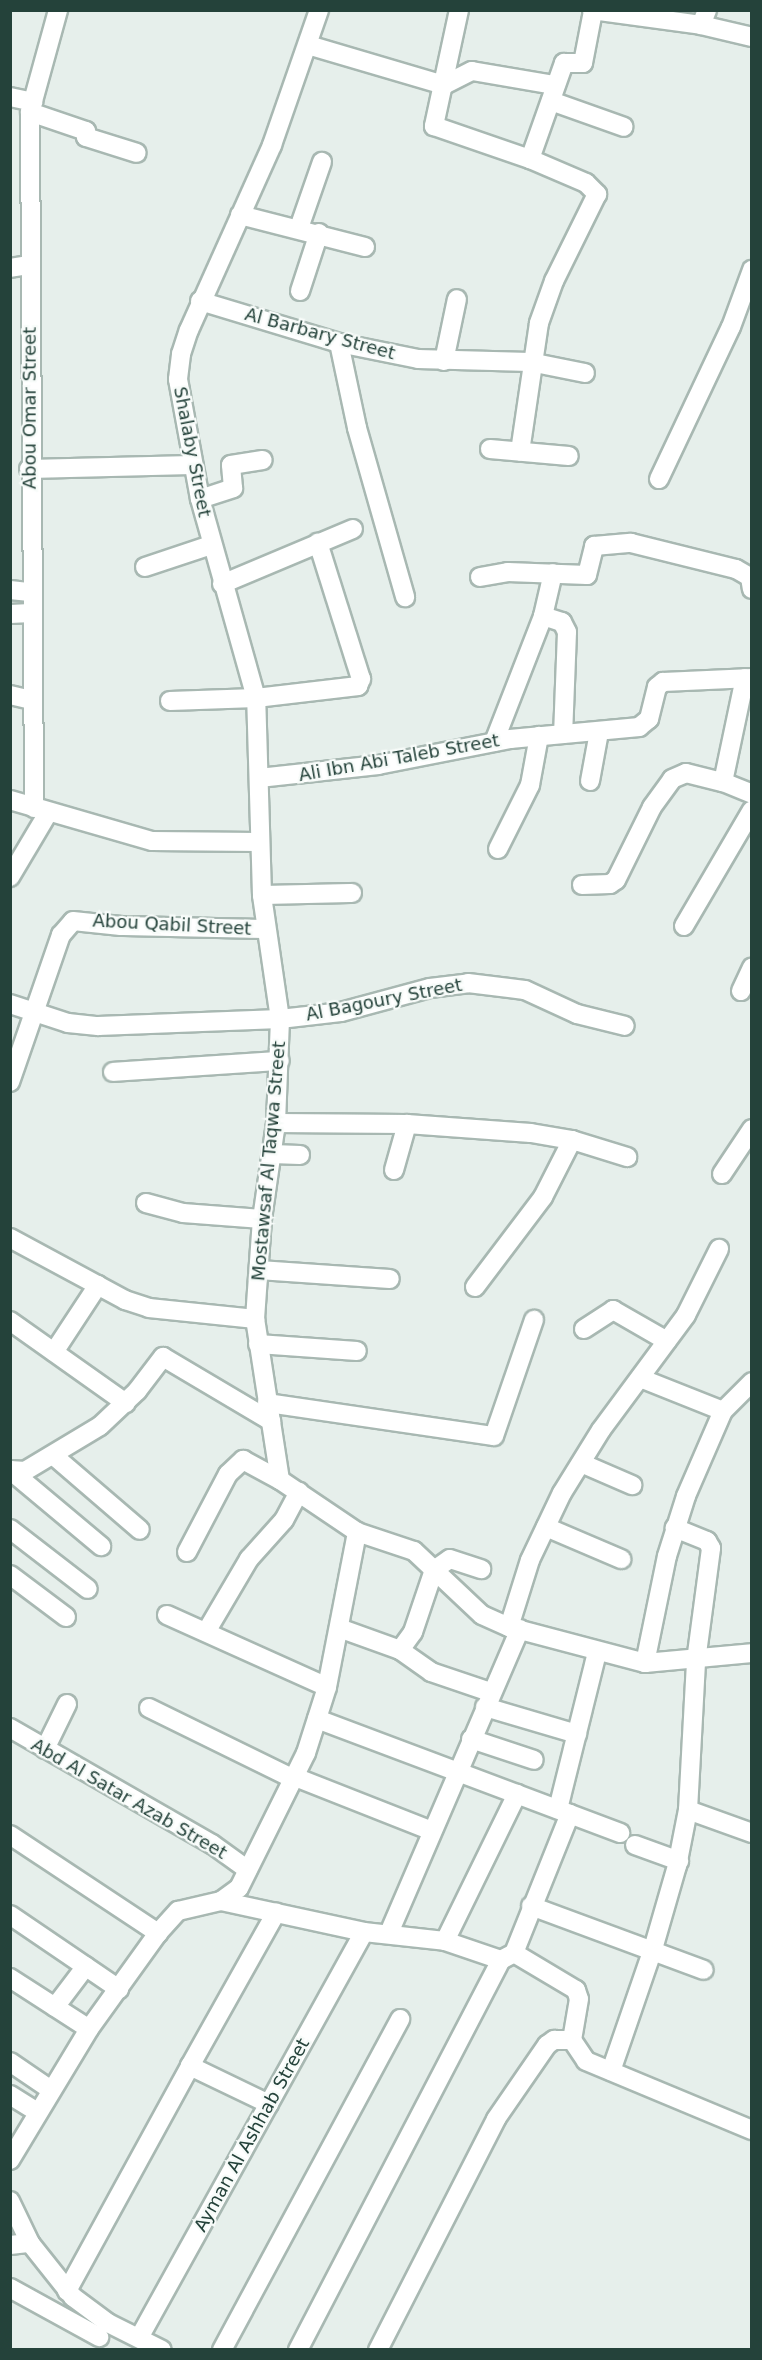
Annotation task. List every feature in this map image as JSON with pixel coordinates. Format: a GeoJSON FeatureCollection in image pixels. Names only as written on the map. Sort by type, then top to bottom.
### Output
{"type":"FeatureCollection","features":[{"type":"Feature","properties":{"kind":"street","name":"Abou Omar Street"},"geometry":{"type":"LineString","coordinates":[[41,811],[32,700],[30,592],[31,107],[58,10]]}},
{"type":"Feature","properties":{"kind":"street","name":"Shalaby Street"},"geometry":{"type":"LineString","coordinates":[[258,842],[260,778],[256,698],[211,545],[192,465],[178,379],[180,354],[200,301],[272,145],[319,10]]}},
{"type":"Feature","properties":{"kind":"street"},"geometry":{"type":"LineString","coordinates":[[459,10],[434,124],[437,130],[530,159],[586,183],[597,194],[554,281],[530,363],[520,452]]}},
{"type":"Feature","properties":{"kind":"street"},"geometry":{"type":"LineString","coordinates":[[530,159],[566,62],[583,63],[593,11],[704,18],[752,37]]}},
{"type":"Feature","properties":{"kind":"street"},"geometry":{"type":"LineString","coordinates":[[308,45],[444,85],[472,71],[553,93],[624,127]]}},
{"type":"Feature","properties":{"kind":"street"},"geometry":{"type":"LineString","coordinates":[[10,97],[86,131],[86,137],[137,153]]}},
{"type":"Feature","properties":{"kind":"street"},"geometry":{"type":"LineString","coordinates":[[299,228],[321,162]]}},
{"type":"Feature","properties":{"kind":"street"},"geometry":{"type":"LineString","coordinates":[[240,215],[319,233],[365,247]]}},
{"type":"Feature","properties":{"kind":"street"},"geometry":{"type":"LineString","coordinates":[[300,291],[319,233]]}},
{"type":"Feature","properties":{"kind":"street"},"geometry":{"type":"LineString","coordinates":[[10,268],[30,265]]}},
{"type":"Feature","properties":{"kind":"street"},"geometry":{"type":"LineString","coordinates":[[659,479],[728,335],[752,270]]}},
{"type":"Feature","properties":{"kind":"street"},"geometry":{"type":"LineString","coordinates":[[444,360],[457,299]]}},
{"type":"Feature","properties":{"kind":"street","name":"Al Barbary Street"},"geometry":{"type":"LineString","coordinates":[[200,301],[339,343],[444,360],[530,363],[585,373]]}},
{"type":"Feature","properties":{"kind":"street"},"geometry":{"type":"LineString","coordinates":[[339,343],[357,428],[405,597]]}},
{"type":"Feature","properties":{"kind":"street"},"geometry":{"type":"LineString","coordinates":[[489,449],[569,456]]}},
{"type":"Feature","properties":{"kind":"street"},"geometry":{"type":"LineString","coordinates":[[200,499],[233,488],[231,465],[263,460]]}},
{"type":"Feature","properties":{"kind":"street"},"geometry":{"type":"LineString","coordinates":[[29,469],[192,465]]}},
{"type":"Feature","properties":{"kind":"street"},"geometry":{"type":"LineString","coordinates":[[222,584],[353,530]]}},
{"type":"Feature","properties":{"kind":"street"},"geometry":{"type":"LineString","coordinates":[[170,701],[256,698],[356,688],[361,679],[318,543]]}},
{"type":"Feature","properties":{"kind":"street"},"geometry":{"type":"LineString","coordinates":[[480,577],[508,572],[587,574],[594,546],[631,543],[736,569],[750,577],[752,589]]}},
{"type":"Feature","properties":{"kind":"street"},"geometry":{"type":"LineString","coordinates":[[145,567],[211,545]]}},
{"type":"Feature","properties":{"kind":"street"},"geometry":{"type":"LineString","coordinates":[[494,742],[543,616],[553,573]]}},
{"type":"Feature","properties":{"kind":"street"},"geometry":{"type":"LineString","coordinates":[[10,590],[30,592]]}},
{"type":"Feature","properties":{"kind":"street"},"geometry":{"type":"LineString","coordinates":[[10,614],[31,613]]}},
{"type":"Feature","properties":{"kind":"street"},"geometry":{"type":"LineString","coordinates":[[543,616],[562,622],[567,632],[563,734]]}},
{"type":"Feature","properties":{"kind":"street"},"geometry":{"type":"LineString","coordinates":[[723,782],[748,678]]}},
{"type":"Feature","properties":{"kind":"street","name":"Ali Ibn Abi Taleb Street"},"geometry":{"type":"LineString","coordinates":[[260,778],[378,765],[494,742],[598,732],[647,723],[657,687],[663,682],[748,678]]}},
{"type":"Feature","properties":{"kind":"street"},"geometry":{"type":"LineString","coordinates":[[10,695],[32,700]]}},
{"type":"Feature","properties":{"kind":"street"},"geometry":{"type":"LineString","coordinates":[[590,781],[598,732]]}},
{"type":"Feature","properties":{"kind":"street"},"geometry":{"type":"LineString","coordinates":[[498,849],[530,785],[539,736]]}},
{"type":"Feature","properties":{"kind":"street"},"geometry":{"type":"LineString","coordinates":[[582,885],[610,884],[616,880],[652,807],[672,779],[686,773],[723,782],[752,794]]}},
{"type":"Feature","properties":{"kind":"street"},"geometry":{"type":"LineString","coordinates":[[10,800],[41,811],[152,841],[258,842]]}},
{"type":"Feature","properties":{"kind":"street"},"geometry":{"type":"LineString","coordinates":[[684,926],[752,810]]}},
{"type":"Feature","properties":{"kind":"street"},"geometry":{"type":"LineString","coordinates":[[10,877],[41,811]]}},
{"type":"Feature","properties":{"kind":"street","name":"Mostawsaf Al Taqwa Street"},"geometry":{"type":"LineString","coordinates":[[258,842],[266,929],[280,1019],[280,1061],[276,1124],[262,1219],[255,1319],[280,1480]]}},
{"type":"Feature","properties":{"kind":"street"},"geometry":{"type":"LineString","coordinates":[[262,896],[352,893]]}},
{"type":"Feature","properties":{"kind":"street","name":"Abou Qabil Street"},"geometry":{"type":"LineString","coordinates":[[32,1014],[61,935],[73,921],[121,926],[266,929]]}},
{"type":"Feature","properties":{"kind":"street"},"geometry":{"type":"LineString","coordinates":[[741,991],[752,967]]}},
{"type":"Feature","properties":{"kind":"street","name":"Al Bagoury Street"},"geometry":{"type":"LineString","coordinates":[[10,1004],[32,1014],[98,1026],[280,1019],[341,1012],[430,988],[468,983],[525,990],[577,1014],[625,1026]]}},
{"type":"Feature","properties":{"kind":"street"},"geometry":{"type":"LineString","coordinates":[[10,1082],[32,1014]]}},
{"type":"Feature","properties":{"kind":"street"},"geometry":{"type":"LineString","coordinates":[[114,1072],[280,1061]]}},
{"type":"Feature","properties":{"kind":"street"},"geometry":{"type":"LineString","coordinates":[[276,1124],[407,1124],[572,1140],[627,1157]]}},
{"type":"Feature","properties":{"kind":"street"},"geometry":{"type":"LineString","coordinates":[[394,1170],[407,1124]]}},
{"type":"Feature","properties":{"kind":"street"},"geometry":{"type":"LineString","coordinates":[[722,1174],[752,1129]]}},
{"type":"Feature","properties":{"kind":"street"},"geometry":{"type":"LineString","coordinates":[[475,1287],[543,1197],[572,1140]]}},
{"type":"Feature","properties":{"kind":"street"},"geometry":{"type":"LineString","coordinates":[[272,1154],[300,1155]]}},
{"type":"Feature","properties":{"kind":"street"},"geometry":{"type":"LineString","coordinates":[[146,1203],[183,1213],[262,1219]]}},
{"type":"Feature","properties":{"kind":"street"},"geometry":{"type":"LineString","coordinates":[[10,1238],[98,1285],[149,1308],[255,1319]]}},
{"type":"Feature","properties":{"kind":"street"},"geometry":{"type":"LineString","coordinates":[[389,1933],[458,1772],[514,1628],[530,1560],[581,1462],[686,1315],[719,1249]]}},
{"type":"Feature","properties":{"kind":"street"},"geometry":{"type":"LineString","coordinates":[[259,1270],[390,1279]]}},
{"type":"Feature","properties":{"kind":"street"},"geometry":{"type":"LineString","coordinates":[[54,1352],[98,1285]]}},
{"type":"Feature","properties":{"kind":"street"},"geometry":{"type":"LineString","coordinates":[[584,1329],[614,1310],[667,1341]]}},
{"type":"Feature","properties":{"kind":"street"},"geometry":{"type":"LineString","coordinates":[[10,1470],[25,1471],[54,1456],[100,1426],[126,1403],[163,1357],[269,1412],[435,1425],[492,1437],[503,1417],[534,1320]]}},
{"type":"Feature","properties":{"kind":"street"},"geometry":{"type":"LineString","coordinates":[[10,1321],[126,1403]]}},
{"type":"Feature","properties":{"kind":"street"},"geometry":{"type":"LineString","coordinates":[[258,1344],[357,1351]]}},
{"type":"Feature","properties":{"kind":"street"},"geometry":{"type":"LineString","coordinates":[[640,1378],[723,1411]]}},
{"type":"Feature","properties":{"kind":"street"},"geometry":{"type":"LineString","coordinates":[[645,1663],[675,1528],[723,1411],[752,1382]]}},
{"type":"Feature","properties":{"kind":"street"},"geometry":{"type":"LineString","coordinates":[[54,1456],[140,1530]]}},
{"type":"Feature","properties":{"kind":"street"},"geometry":{"type":"LineString","coordinates":[[187,1552],[236,1463],[249,1462],[299,1492],[357,1532],[406,1546],[482,1615],[514,1628],[597,1653],[645,1663],[696,1661],[752,1653]]}},
{"type":"Feature","properties":{"kind":"street"},"geometry":{"type":"LineString","coordinates":[[581,1462],[632,1485]]}},
{"type":"Feature","properties":{"kind":"street"},"geometry":{"type":"LineString","coordinates":[[10,1470],[101,1546]]}},
{"type":"Feature","properties":{"kind":"street"},"geometry":{"type":"LineString","coordinates":[[206,1632],[249,1559],[288,1515],[299,1492]]}},
{"type":"Feature","properties":{"kind":"street"},"geometry":{"type":"LineString","coordinates":[[546,1527],[621,1559]]}},
{"type":"Feature","properties":{"kind":"street"},"geometry":{"type":"LineString","coordinates":[[611,2071],[654,1949],[679,1861],[688,1810],[696,1661],[711,1548],[707,1541],[675,1528]]}},
{"type":"Feature","properties":{"kind":"street"},"geometry":{"type":"LineString","coordinates":[[10,1529],[88,1588]]}},
{"type":"Feature","properties":{"kind":"street"},"geometry":{"type":"LineString","coordinates":[[10,2160],[89,2029],[158,1933],[178,1911],[221,1901],[239,1888],[295,1778],[317,1719],[327,1687],[357,1532]]}},
{"type":"Feature","properties":{"kind":"street"},"geometry":{"type":"LineString","coordinates":[[400,1650],[413,1632],[434,1570],[450,1559],[481,1569]]}},
{"type":"Feature","properties":{"kind":"street"},"geometry":{"type":"LineString","coordinates":[[10,1575],[66,1617]]}},
{"type":"Feature","properties":{"kind":"street"},"geometry":{"type":"LineString","coordinates":[[167,1615],[327,1687]]}},
{"type":"Feature","properties":{"kind":"street"},"geometry":{"type":"LineString","coordinates":[[339,1628],[400,1650],[431,1672],[487,1699],[577,1734]]}},
{"type":"Feature","properties":{"kind":"street"},"geometry":{"type":"LineString","coordinates":[[298,2349],[507,1957],[531,1906],[564,1812],[577,1734],[597,1653]]}},
{"type":"Feature","properties":{"kind":"street"},"geometry":{"type":"LineString","coordinates":[[45,1749],[67,1704]]}},
{"type":"Feature","properties":{"kind":"street"},"geometry":{"type":"LineString","coordinates":[[149,1708],[295,1778],[432,1831]]}},
{"type":"Feature","properties":{"kind":"street"},"geometry":{"type":"LineString","coordinates":[[317,1719],[620,1833]]}},
{"type":"Feature","properties":{"kind":"street","name":"Abd Al Satar Azab Street"},"geometry":{"type":"LineString","coordinates":[[10,1728],[212,1844],[248,1870]]}},
{"type":"Feature","properties":{"kind":"street"},"geometry":{"type":"LineString","coordinates":[[471,1739],[534,1760]]}},
{"type":"Feature","properties":{"kind":"street"},"geometry":{"type":"LineString","coordinates":[[445,1941],[517,1794]]}},
{"type":"Feature","properties":{"kind":"street"},"geometry":{"type":"LineString","coordinates":[[688,1810],[752,1833]]}},
{"type":"Feature","properties":{"kind":"street"},"geometry":{"type":"LineString","coordinates":[[10,1835],[158,1933]]}},
{"type":"Feature","properties":{"kind":"street"},"geometry":{"type":"LineString","coordinates":[[635,1845],[679,1861]]}},
{"type":"Feature","properties":{"kind":"street"},"geometry":{"type":"LineString","coordinates":[[221,1901],[364,1932],[445,1941],[507,1957],[576,1990],[579,1999],[572,2040],[586,2061],[752,2130]]}},
{"type":"Feature","properties":{"kind":"street"},"geometry":{"type":"LineString","coordinates":[[531,1906],[654,1949],[704,1970]]}},
{"type":"Feature","properties":{"kind":"street"},"geometry":{"type":"LineString","coordinates":[[67,2290],[276,1913]]}},
{"type":"Feature","properties":{"kind":"street"},"geometry":{"type":"LineString","coordinates":[[10,1915],[119,1989]]}},
{"type":"Feature","properties":{"kind":"street","name":"Ayman Al Ashhab Street"},"geometry":{"type":"LineString","coordinates":[[139,2338],[364,1932]]}},
{"type":"Feature","properties":{"kind":"street"},"geometry":{"type":"LineString","coordinates":[[55,2007],[86,1966]]}},
{"type":"Feature","properties":{"kind":"street"},"geometry":{"type":"LineString","coordinates":[[10,1978],[89,2029]]}},
{"type":"Feature","properties":{"kind":"street"},"geometry":{"type":"LineString","coordinates":[[222,2349],[400,2019]]}},
{"type":"Feature","properties":{"kind":"street"},"geometry":{"type":"LineString","coordinates":[[378,2349],[496,2119],[547,2045],[554,2040],[572,2040]]}},
{"type":"Feature","properties":{"kind":"street"},"geometry":{"type":"LineString","coordinates":[[10,2062],[51,2090]]}},
{"type":"Feature","properties":{"kind":"street"},"geometry":{"type":"LineString","coordinates":[[190,2066],[268,2104]]}},
{"type":"Feature","properties":{"kind":"street"},"geometry":{"type":"LineString","coordinates":[[10,2095],[37,2112]]}},
{"type":"Feature","properties":{"kind":"street"},"geometry":{"type":"LineString","coordinates":[[10,2201],[30,2243],[100,2337]]}},
{"type":"Feature","properties":{"kind":"street"},"geometry":{"type":"LineString","coordinates":[[10,2245],[30,2243]]}},
{"type":"Feature","properties":{"kind":"street"},"geometry":{"type":"LineString","coordinates":[[10,2288],[100,2337],[139,2338],[162,2349]]}}]}
